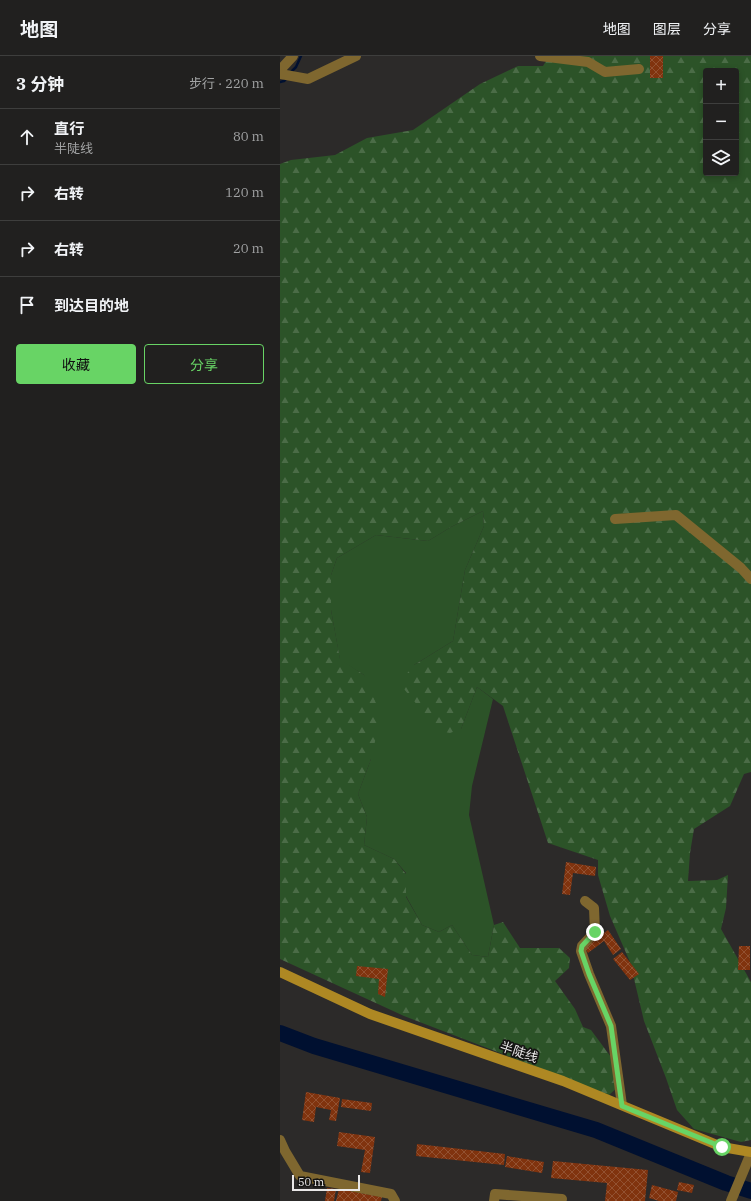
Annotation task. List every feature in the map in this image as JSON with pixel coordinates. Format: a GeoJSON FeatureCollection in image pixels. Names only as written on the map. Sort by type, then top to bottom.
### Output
{"type":"FeatureCollection","features":[{"type":"Feature","properties":{"kind":"street"},"geometry":{"type":"LineString","coordinates":[[293,56],[281,73],[308,79],[356,56]]}},
{"type":"Feature","properties":{"kind":"street"},"geometry":{"type":"LineString","coordinates":[[540,56],[576,58],[588,62],[605,72],[639,69]]}},
{"type":"Feature","properties":{"kind":"street"},"geometry":{"type":"LineString","coordinates":[[615,519],[676,515],[741,568],[751,579]]}},
{"type":"Feature","properties":{"kind":"street"},"geometry":{"type":"LineString","coordinates":[[585,901],[594,908],[595,932],[582,946],[581,951],[611,1026],[622,1106]]}},
{"type":"Feature","properties":{"kind":"street","name":"半陡线"},"geometry":{"type":"LineString","coordinates":[[280,972],[370,1014],[562,1081],[722,1147],[751,1153]]}},
{"type":"Feature","properties":{"kind":"street"},"geometry":{"type":"LineString","coordinates":[[280,1140],[300,1176],[391,1194],[395,1201]]}},
{"type":"Feature","properties":{"kind":"street"},"geometry":{"type":"LineString","coordinates":[[731,1201],[751,1153]]}},
{"type":"Feature","properties":{"kind":"street"},"geometry":{"type":"LineString","coordinates":[[494,1201],[495,1194],[562,1198]]}},
{"type":"Feature","properties":{"kind":"green space"},"geometry":{"type":"Polygon","coordinates":[[[549,56],[751,56],[751,772],[744,774],[730,806],[694,829],[690,853],[688,881],[717,880],[728,875],[726,908],[721,929],[751,982],[751,1140],[741,1142],[694,1129],[677,1110],[644,1021],[630,962],[610,916],[598,875],[598,860],[548,843],[503,706],[477,687],[461,729],[450,733],[439,731],[399,683],[414,665],[453,641],[465,570],[484,526],[483,511],[451,527],[428,541],[376,535],[337,558],[331,575],[331,610],[340,659],[364,675],[381,715],[371,759],[358,794],[367,817],[364,845],[394,859],[406,874],[406,897],[422,925],[439,932],[452,925],[472,955],[488,957],[494,925],[503,922],[520,948],[559,948],[570,958],[569,968],[555,981],[575,1009],[583,1027],[591,1030],[611,1057],[619,1086],[609,1095],[404,1016],[280,959],[280,164],[291,160],[335,155],[367,138],[413,130],[480,84],[518,66],[543,66],[549,56]]]}},
{"type":"Feature","properties":{"kind":"green space"},"geometry":{"type":"Polygon","coordinates":[[[483,511],[484,526],[465,570],[453,641],[414,665],[461,729],[477,687],[493,699],[472,786],[469,815],[494,925],[488,957],[472,955],[452,925],[439,932],[422,925],[406,896],[406,873],[394,859],[364,845],[367,817],[358,794],[371,759],[364,675],[340,660],[331,610],[331,575],[337,558],[376,535],[428,541],[451,527],[483,511]]]}},
{"type":"Feature","properties":{"kind":"building"},"geometry":{"type":"Polygon","coordinates":[[[650,56],[663,56],[663,78],[650,78],[650,56]]]}},
{"type":"Feature","properties":{"kind":"building"},"geometry":{"type":"Polygon","coordinates":[[[566,862],[596,867],[595,876],[573,873],[570,895],[562,894],[566,862]]]}},
{"type":"Feature","properties":{"kind":"building"},"geometry":{"type":"Polygon","coordinates":[[[608,930],[621,949],[613,955],[604,941],[588,953],[584,947],[608,930]]]}},
{"type":"Feature","properties":{"kind":"building"},"geometry":{"type":"Polygon","coordinates":[[[739,946],[750,946],[750,970],[738,970],[739,946]]]}},
{"type":"Feature","properties":{"kind":"building"},"geometry":{"type":"Polygon","coordinates":[[[622,952],[639,974],[630,980],[613,959],[622,952]]]}},
{"type":"Feature","properties":{"kind":"building"},"geometry":{"type":"Polygon","coordinates":[[[357,966],[388,969],[385,997],[378,994],[379,979],[356,976],[357,966]]]}},
{"type":"Feature","properties":{"kind":"building"},"geometry":{"type":"Polygon","coordinates":[[[306,1092],[340,1098],[336,1121],[329,1120],[331,1110],[316,1107],[314,1122],[302,1120],[306,1092]]]}},
{"type":"Feature","properties":{"kind":"building"},"geometry":{"type":"Polygon","coordinates":[[[342,1099],[372,1103],[371,1111],[341,1107],[342,1099]]]}},
{"type":"Feature","properties":{"kind":"building"},"geometry":{"type":"Polygon","coordinates":[[[339,1132],[375,1137],[370,1173],[361,1172],[365,1150],[337,1146],[339,1132]]]}},
{"type":"Feature","properties":{"kind":"building"},"geometry":{"type":"Polygon","coordinates":[[[417,1144],[505,1154],[504,1165],[416,1156],[417,1144]]]}},
{"type":"Feature","properties":{"kind":"building"},"geometry":{"type":"Polygon","coordinates":[[[507,1156],[544,1162],[542,1173],[505,1167],[507,1156]]]}},
{"type":"Feature","properties":{"kind":"building"},"geometry":{"type":"Polygon","coordinates":[[[553,1161],[648,1170],[645,1201],[605,1201],[607,1183],[551,1178],[553,1161]]]}},
{"type":"Feature","properties":{"kind":"building"},"geometry":{"type":"Polygon","coordinates":[[[679,1182],[694,1185],[692,1193],[677,1190],[679,1182]]]}},
{"type":"Feature","properties":{"kind":"building"},"geometry":{"type":"Polygon","coordinates":[[[652,1185],[678,1192],[676,1201],[659,1201],[649,1198],[652,1185]]]}},
{"type":"Feature","properties":{"kind":"building"},"geometry":{"type":"Polygon","coordinates":[[[327,1188],[336,1189],[334,1201],[325,1201],[327,1188]]]}},
{"type":"Feature","properties":{"kind":"building"},"geometry":{"type":"Polygon","coordinates":[[[339,1189],[382,1197],[381,1201],[336,1201],[339,1189]]]}},
{"type":"Feature","properties":{"kind":"waterway"},"geometry":{"type":"LineString","coordinates":[[291,72],[296,67],[301,56]]}},
{"type":"Feature","properties":{"kind":"waterway"},"geometry":{"type":"LineString","coordinates":[[280,82],[287,78]]}},
{"type":"Feature","properties":{"kind":"waterway"},"geometry":{"type":"LineString","coordinates":[[280,1033],[314,1046],[596,1130],[726,1183],[751,1191]]}},
{"type":"Feature","properties":{"kind":"route"},"geometry":{"type":"LineString","coordinates":[[595,932],[582,946],[581,951],[611,1026],[622,1106],[722,1147]]}}]}
